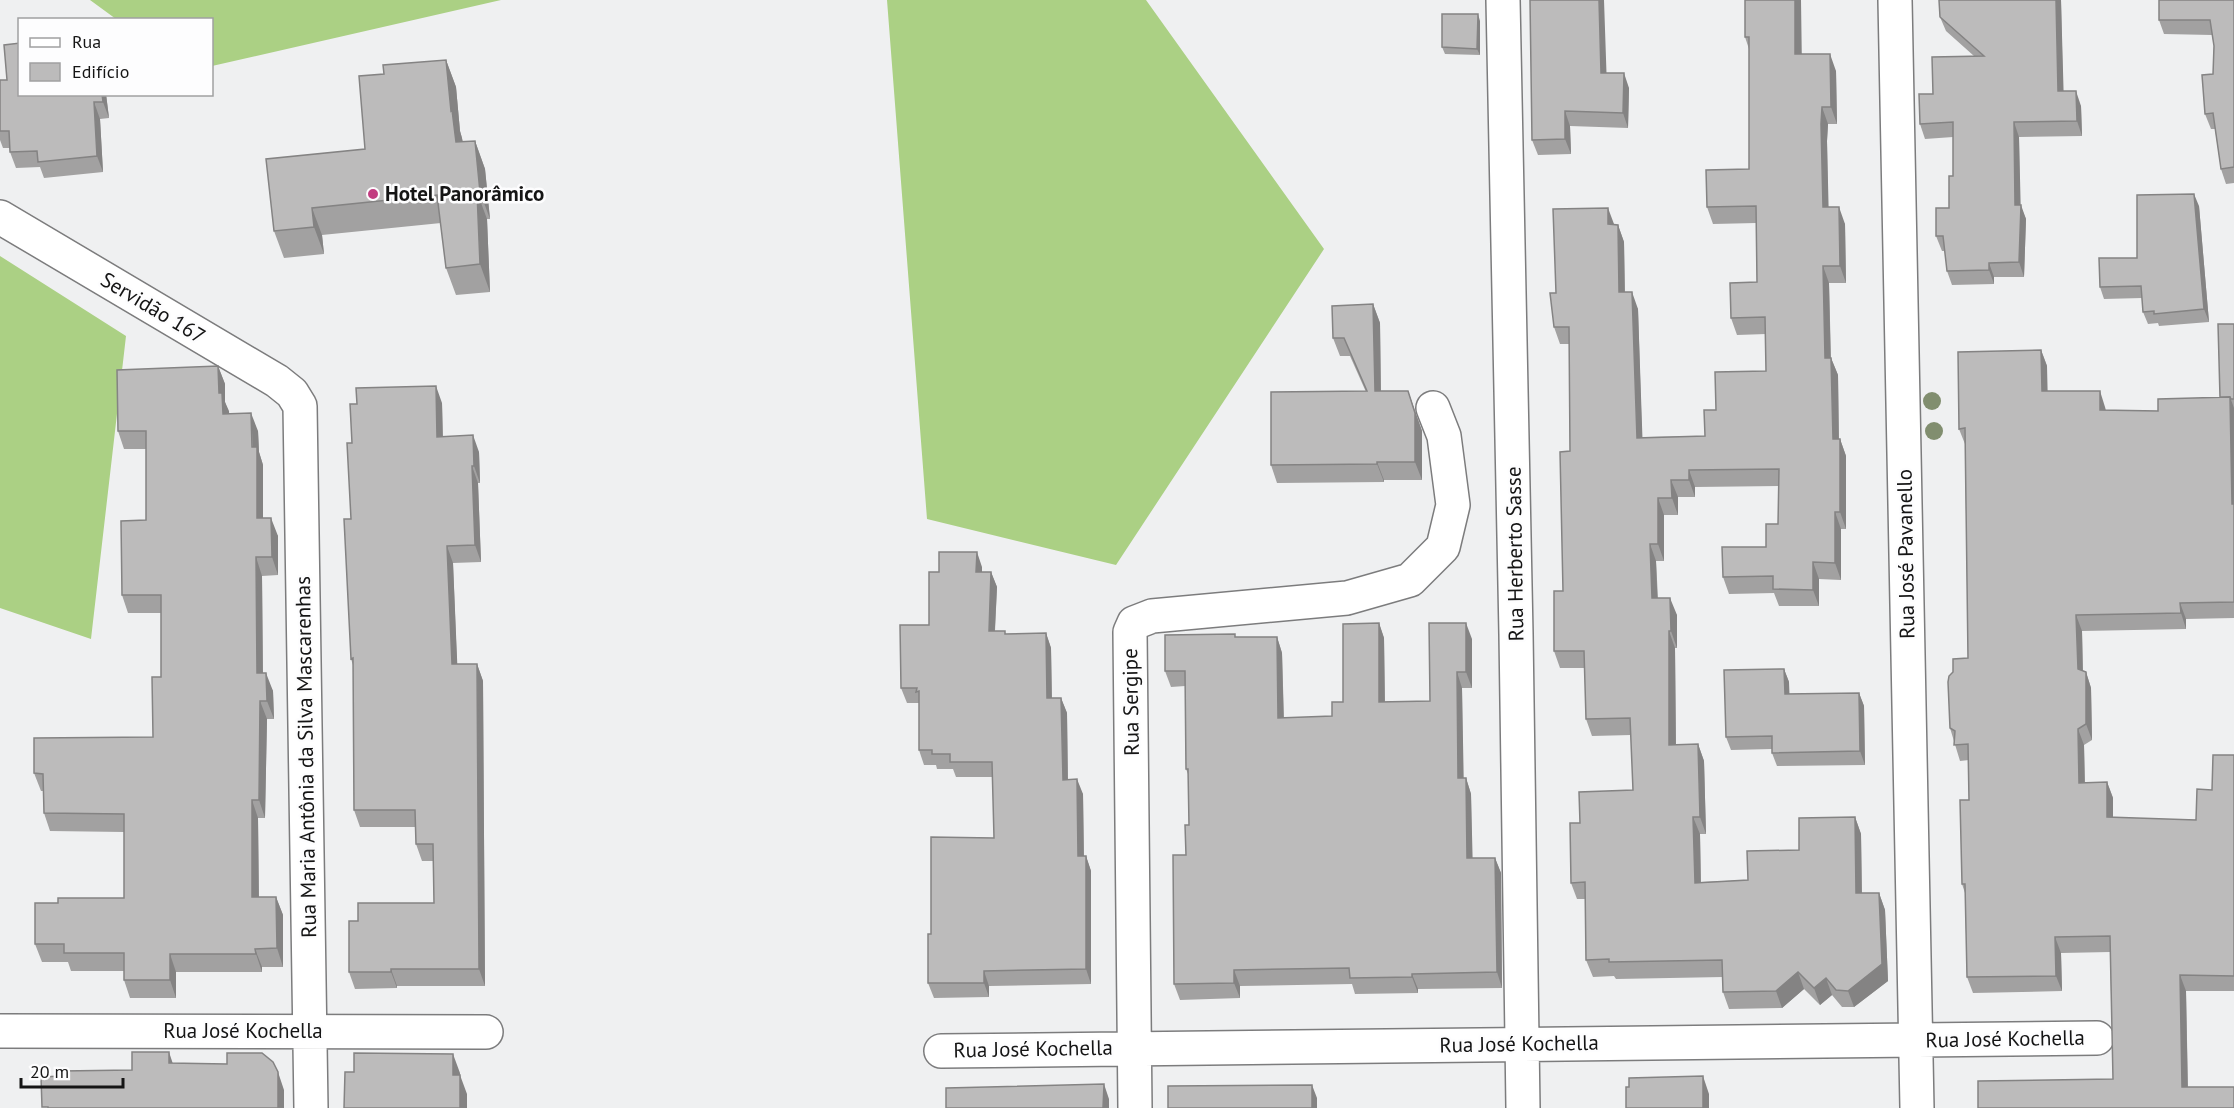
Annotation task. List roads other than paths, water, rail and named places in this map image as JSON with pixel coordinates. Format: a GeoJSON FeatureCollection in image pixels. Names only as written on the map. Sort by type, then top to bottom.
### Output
{"type":"FeatureCollection","features":[{"type":"Feature","properties":{"kind":"street","name":"Rua Herberto Sasse"},"geometry":{"type":"LineString","coordinates":[[1503,0],[1523,1108]]}},
{"type":"Feature","properties":{"kind":"street","name":"Rua José Pavanello"},"geometry":{"type":"LineString","coordinates":[[1895,0],[1917,1108]]}},
{"type":"Feature","properties":{"kind":"street","name":"Servidão 167"},"geometry":{"type":"LineString","coordinates":[[0,217],[277,381],[292,393],[300,406]]}},
{"type":"Feature","properties":{"kind":"street","name":"Rua Maria Antônia da Silva Mascarenhas"},"geometry":{"type":"LineString","coordinates":[[300,406],[311,1108]]}},
{"type":"Feature","properties":{"kind":"street","name":"Rua Sergipe"},"geometry":{"type":"LineString","coordinates":[[1135,1108],[1130,632],[1134,623],[1152,616],[1347,598],[1410,580],[1443,548],[1453,505],[1444,436],[1432,408]]}},
{"type":"Feature","properties":{"kind":"street","name":"Rua José Kochella"},"geometry":{"type":"LineString","coordinates":[[0,1031],[486,1032]]}},
{"type":"Feature","properties":{"kind":"street","name":"Rua José Kochella"},"geometry":{"type":"LineString","coordinates":[[941,1051],[2097,1038]]}},
{"type":"Feature","properties":{"kind":"place","name":"Hotel Panorâmico"},"geometry":{"type":"Point","coordinates":[373,194]}}]}
